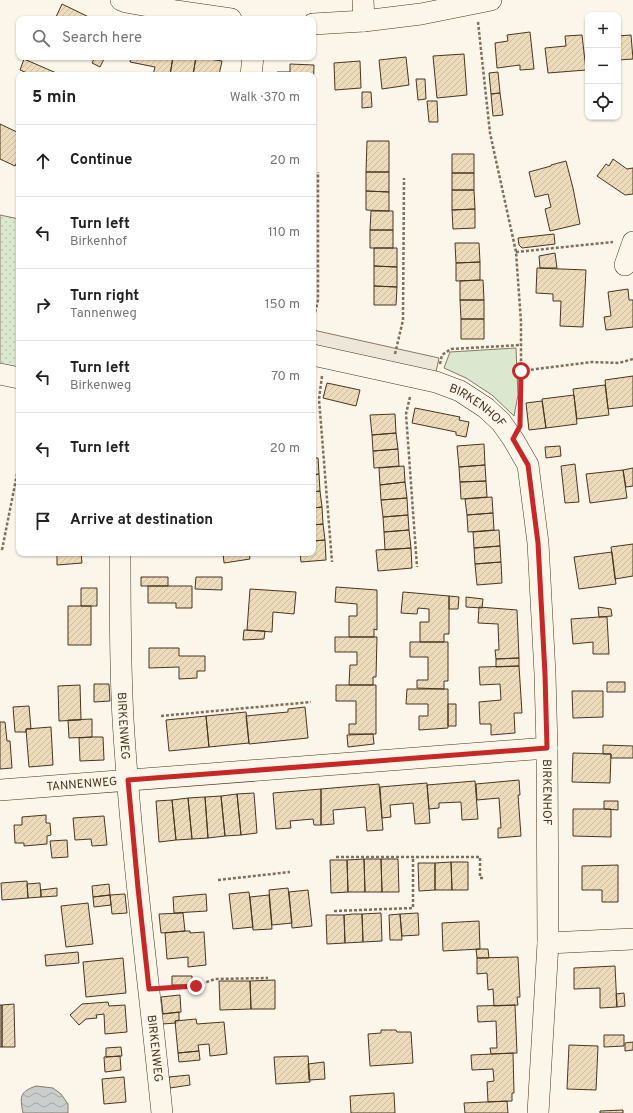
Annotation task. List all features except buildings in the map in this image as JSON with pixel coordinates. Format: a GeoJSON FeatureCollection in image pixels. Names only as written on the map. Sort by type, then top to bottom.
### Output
{"type":"FeatureCollection","features":[{"type":"Feature","properties":{"kind":"street"},"geometry":{"type":"LineString","coordinates":[[122,0],[126,2],[210,16]]}},
{"type":"Feature","properties":{"kind":"street"},"geometry":{"type":"LineString","coordinates":[[363,0],[364,20]]}},
{"type":"Feature","properties":{"kind":"street"},"geometry":{"type":"LineString","coordinates":[[316,24],[421,14],[484,1]]}},
{"type":"Feature","properties":{"kind":"street"},"geometry":{"type":"LineString","coordinates":[[251,72],[253,60]]}},
{"type":"Feature","properties":{"kind":"street"},"geometry":{"type":"LineString","coordinates":[[625,242],[625,265]]}},
{"type":"Feature","properties":{"kind":"street","name":"BIRKENHOF"},"geometry":{"type":"LineString","coordinates":[[319,356],[436,382],[460,391],[486,408],[501,422],[528,465],[538,543],[545,674],[547,748],[548,943],[538,1113]]}},
{"type":"Feature","properties":{"kind":"street"},"geometry":{"type":"LineString","coordinates":[[0,374],[16,377]]}},
{"type":"Feature","properties":{"kind":"street","name":"BIRKENWEG"},"geometry":{"type":"LineString","coordinates":[[120,556],[123,719],[138,888],[162,1113]]}},
{"type":"Feature","properties":{"kind":"street","name":"TANNENWEG"},"geometry":{"type":"LineString","coordinates":[[0,790],[547,748]]}},
{"type":"Feature","properties":{"kind":"street"},"geometry":{"type":"LineString","coordinates":[[548,943],[633,939]]}},
{"type":"Feature","properties":{"kind":"path"},"geometry":{"type":"LineString","coordinates":[[484,1],[490,133],[516,252],[521,322],[520,426],[513,439]]}},
{"type":"Feature","properties":{"kind":"path"},"geometry":{"type":"LineString","coordinates":[[316,309],[318,300],[318,172]]}},
{"type":"Feature","properties":{"kind":"path"},"geometry":{"type":"LineString","coordinates":[[391,372],[403,320],[404,178]]}},
{"type":"Feature","properties":{"kind":"path"},"geometry":{"type":"LineString","coordinates":[[516,252],[625,242]]}},
{"type":"Feature","properties":{"kind":"path"},"geometry":{"type":"LineString","coordinates":[[436,382],[442,355],[451,350],[521,345]]}},
{"type":"Feature","properties":{"kind":"path"},"geometry":{"type":"LineString","coordinates":[[319,356],[321,380],[319,399],[332,562]]}},
{"type":"Feature","properties":{"kind":"path"},"geometry":{"type":"LineString","coordinates":[[521,371],[592,362],[618,363],[633,359]]}},
{"type":"Feature","properties":{"kind":"path"},"geometry":{"type":"LineString","coordinates":[[414,377],[406,414],[417,567]]}},
{"type":"Feature","properties":{"kind":"path"},"geometry":{"type":"LineString","coordinates":[[2,550],[16,479]]}},
{"type":"Feature","properties":{"kind":"path"},"geometry":{"type":"LineString","coordinates":[[161,716],[311,702]]}},
{"type":"Feature","properties":{"kind":"path"},"geometry":{"type":"LineString","coordinates":[[336,857],[480,857],[480,878],[485,878]]}},
{"type":"Feature","properties":{"kind":"path"},"geometry":{"type":"LineString","coordinates":[[334,911],[413,908],[413,857]]}},
{"type":"Feature","properties":{"kind":"path"},"geometry":{"type":"LineString","coordinates":[[218,880],[290,872]]}},
{"type":"Feature","properties":{"kind":"path"},"geometry":{"type":"LineString","coordinates":[[149,989],[196,986],[215,979],[268,978]]}},
{"type":"Feature","properties":{"kind":"green space"},"geometry":{"type":"Polygon","coordinates":[[[0,215],[16,218],[16,369],[0,366],[0,215]]]}},
{"type":"Feature","properties":{"kind":"green space"},"geometry":{"type":"Polygon","coordinates":[[[516,348],[518,395],[514,416],[492,395],[466,378],[444,368],[450,352],[516,348]]]}},
{"type":"Feature","properties":{"kind":"shaded area"},"geometry":{"type":"Polygon","coordinates":[[[316,331],[439,358],[436,372],[316,347],[316,331]]]}},
{"type":"Feature","properties":{"kind":"water"},"geometry":{"type":"Polygon","coordinates":[[[36,1086],[53,1088],[61,1094],[68,1104],[68,1113],[23,1113],[21,1103],[22,1096],[26,1090],[36,1086]]]}},
{"type":"Feature","properties":{"kind":"route"},"geometry":{"type":"LineString","coordinates":[[196,986],[149,989],[128,780],[547,748],[545,674],[538,543],[528,465],[513,439],[520,426],[521,371]]}}]}
